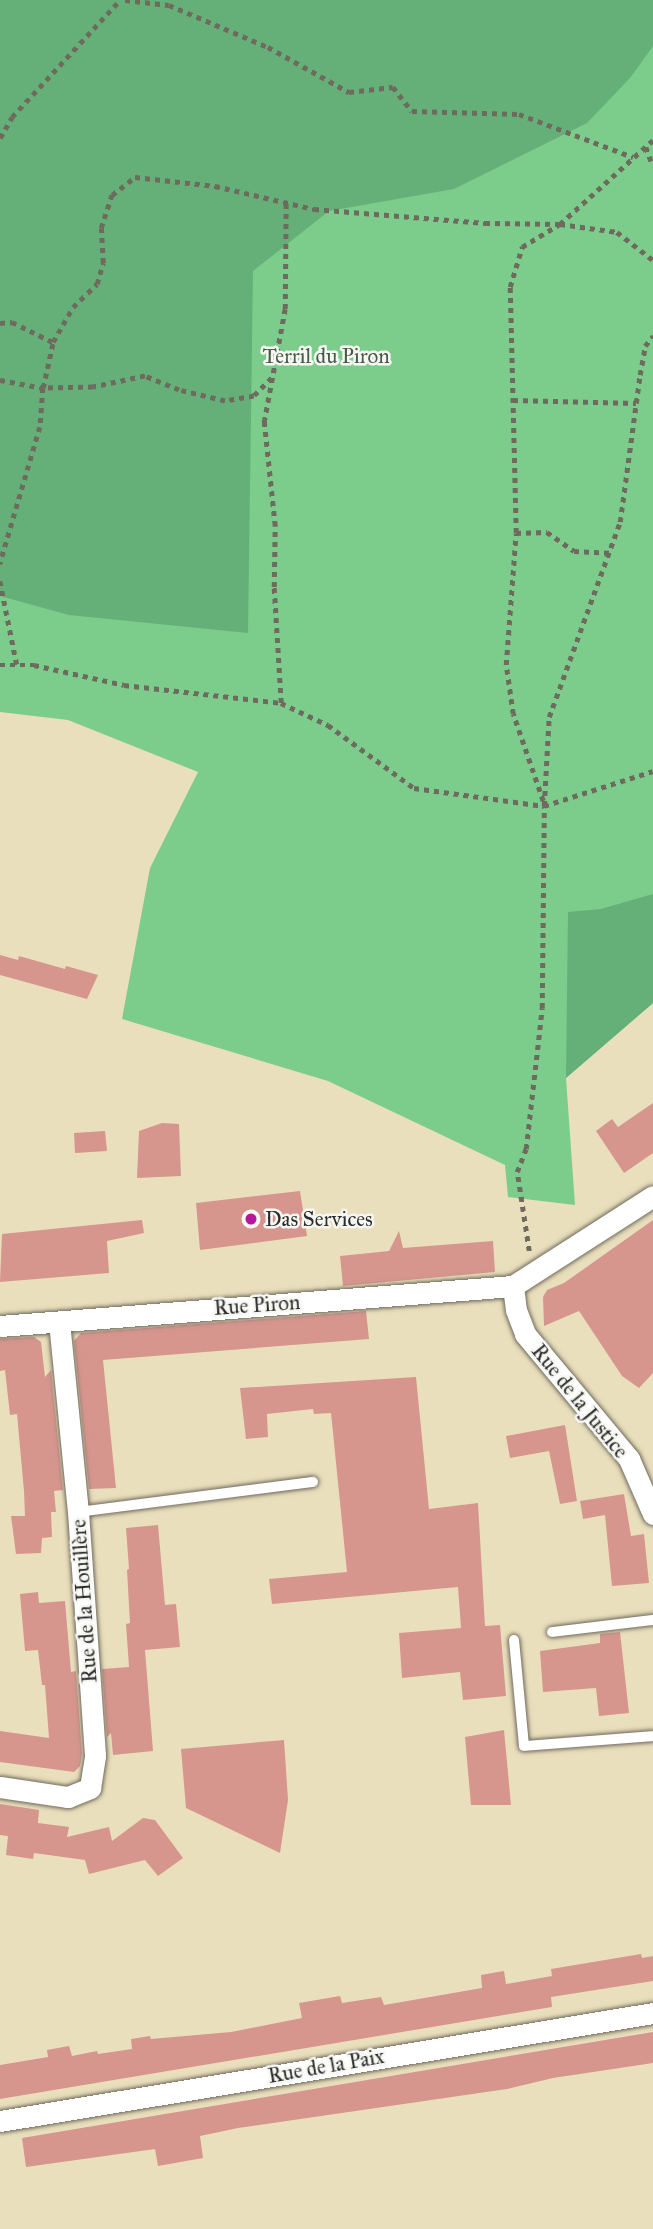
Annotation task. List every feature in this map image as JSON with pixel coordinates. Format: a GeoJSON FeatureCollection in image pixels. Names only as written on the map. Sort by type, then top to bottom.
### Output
{"type":"FeatureCollection","features":[{"type":"Feature","properties":{"kind":"street"},"geometry":{"type":"LineString","coordinates":[[513,1286],[533,1276],[653,1196]]}},
{"type":"Feature","properties":{"kind":"street","name":"Rue Piron"},"geometry":{"type":"LineString","coordinates":[[0,1326],[513,1286]]}},
{"type":"Feature","properties":{"kind":"street","name":"Rue de la Justice"},"geometry":{"type":"LineString","coordinates":[[513,1286],[516,1310],[525,1334],[629,1459],[653,1514]]}},
{"type":"Feature","properties":{"kind":"street","name":"Rue de la Houillère"},"geometry":{"type":"LineString","coordinates":[[0,1787],[68,1797],[90,1788],[96,1755],[78,1512],[59,1322]]}},
{"type":"Feature","properties":{"kind":"street","name":"Rue de la Paix"},"geometry":{"type":"LineString","coordinates":[[0,2121],[653,2013]]}},
{"type":"Feature","properties":{"kind":"lane"},"geometry":{"type":"LineString","coordinates":[[78,1512],[313,1482]]}},
{"type":"Feature","properties":{"kind":"lane"},"geometry":{"type":"LineString","coordinates":[[552,1632],[653,1620]]}},
{"type":"Feature","properties":{"kind":"lane"},"geometry":{"type":"LineString","coordinates":[[514,1640],[524,1746],[653,1736]]}},
{"type":"Feature","properties":{"kind":"path"},"geometry":{"type":"LineString","coordinates":[[0,138],[12,117],[123,0],[169,5],[268,47],[349,92],[393,87],[412,111],[519,114],[633,157]]}},
{"type":"Feature","properties":{"kind":"path"},"geometry":{"type":"LineString","coordinates":[[544,806],[513,714],[506,665],[516,533],[510,287],[522,247],[560,224],[653,140]]}},
{"type":"Feature","properties":{"kind":"path"},"geometry":{"type":"LineString","coordinates":[[646,146],[653,166]]}},
{"type":"Feature","properties":{"kind":"path"},"geometry":{"type":"LineString","coordinates":[[0,564],[40,427],[43,388],[53,342],[73,307],[97,284],[103,262],[101,228],[113,195],[135,177],[215,186],[314,209],[485,223],[560,224],[617,232],[653,260]]}},
{"type":"Feature","properties":{"kind":"path"},"geometry":{"type":"LineString","coordinates":[[281,704],[274,587],[275,526],[264,422],[285,309],[286,203]]}},
{"type":"Feature","properties":{"kind":"path"},"geometry":{"type":"LineString","coordinates":[[0,323],[12,322],[53,342]]}},
{"type":"Feature","properties":{"kind":"path"},"geometry":{"type":"LineString","coordinates":[[533,1276],[517,1172],[526,1149],[542,1008],[544,806],[549,717],[621,522],[645,346],[653,337]]}},
{"type":"Feature","properties":{"kind":"path"},"geometry":{"type":"LineString","coordinates":[[0,380],[43,388],[93,387],[145,376],[179,390],[225,401],[254,396],[272,378]]}},
{"type":"Feature","properties":{"kind":"path"},"geometry":{"type":"LineString","coordinates":[[513,400],[636,403]]}},
{"type":"Feature","properties":{"kind":"path"},"geometry":{"type":"LineString","coordinates":[[516,533],[547,532],[574,551],[609,553]]}},
{"type":"Feature","properties":{"kind":"path"},"geometry":{"type":"LineString","coordinates":[[0,581],[17,665]]}},
{"type":"Feature","properties":{"kind":"path"},"geometry":{"type":"LineString","coordinates":[[0,665],[34,665],[124,685],[281,704],[328,725],[414,788],[544,806],[653,771]]}},
{"type":"Feature","properties":{"kind":"green space","name":"Terril du Piron"},"geometry":{"type":"Polygon","coordinates":[[[0,0],[653,0],[653,1003],[566,1078],[575,1205],[508,1197],[505,1165],[328,1081],[122,1019],[150,868],[198,772],[68,720],[0,712],[0,0]]]}},
{"type":"Feature","properties":{"kind":"green space"},"geometry":{"type":"Polygon","coordinates":[[[0,0],[653,0],[653,46],[630,78],[587,123],[454,189],[329,211],[253,271],[248,633],[69,615],[0,596],[0,0]]]}},
{"type":"Feature","properties":{"kind":"green space"},"geometry":{"type":"Polygon","coordinates":[[[653,894],[653,1003],[566,1078],[568,912],[601,909],[653,894]]]}},
{"type":"Feature","properties":{"kind":"building"},"geometry":{"type":"Polygon","coordinates":[[[0,955],[18,960],[19,956],[98,975],[87,999],[0,975],[0,955]]]}},
{"type":"Feature","properties":{"kind":"building"},"geometry":{"type":"Polygon","coordinates":[[[653,1103],[653,1153],[624,1173],[596,1131],[612,1119],[618,1127],[653,1103]]]}},
{"type":"Feature","properties":{"kind":"building"},"geometry":{"type":"Polygon","coordinates":[[[162,1123],[179,1124],[181,1176],[137,1178],[139,1131],[162,1123]]]}},
{"type":"Feature","properties":{"kind":"building"},"geometry":{"type":"Polygon","coordinates":[[[105,1131],[107,1151],[75,1153],[74,1133],[105,1131]]]}},
{"type":"Feature","properties":{"kind":"building","name":"Das Services"},"geometry":{"type":"Polygon","coordinates":[[[300,1191],[307,1236],[200,1250],[196,1203],[300,1191]]]}},
{"type":"Feature","properties":{"kind":"building"},"geometry":{"type":"Polygon","coordinates":[[[142,1220],[144,1233],[107,1241],[109,1273],[0,1282],[2,1234],[142,1220]]]}},
{"type":"Feature","properties":{"kind":"building"},"geometry":{"type":"Polygon","coordinates":[[[653,1220],[653,1373],[639,1388],[622,1376],[579,1311],[544,1326],[543,1297],[547,1290],[564,1283],[653,1220]]]}},
{"type":"Feature","properties":{"kind":"building"},"geometry":{"type":"Polygon","coordinates":[[[399,1231],[403,1248],[493,1241],[495,1272],[343,1286],[340,1256],[389,1251],[399,1231]]]}},
{"type":"Feature","properties":{"kind":"building"},"geometry":{"type":"Polygon","coordinates":[[[366,1311],[369,1339],[103,1360],[116,1488],[89,1489],[74,1341],[81,1333],[366,1311]]]}},
{"type":"Feature","properties":{"kind":"building"},"geometry":{"type":"Polygon","coordinates":[[[34,1337],[41,1342],[45,1377],[51,1370],[63,1490],[54,1491],[56,1512],[51,1512],[52,1537],[42,1538],[41,1553],[16,1554],[11,1516],[25,1516],[24,1491],[17,1414],[10,1415],[5,1370],[0,1371],[0,1339],[34,1337]]]}},
{"type":"Feature","properties":{"kind":"building"},"geometry":{"type":"Polygon","coordinates":[[[416,1377],[429,1509],[478,1503],[485,1626],[500,1625],[506,1696],[463,1700],[460,1672],[402,1678],[399,1633],[461,1628],[458,1587],[272,1604],[269,1579],[347,1572],[331,1413],[314,1414],[313,1409],[267,1414],[268,1437],[246,1439],[240,1388],[416,1377]]]}},
{"type":"Feature","properties":{"kind":"building"},"geometry":{"type":"Polygon","coordinates":[[[565,1425],[577,1501],[560,1504],[549,1451],[510,1458],[506,1436],[565,1425]]]}},
{"type":"Feature","properties":{"kind":"building"},"geometry":{"type":"Polygon","coordinates":[[[624,1494],[631,1536],[644,1534],[649,1583],[612,1586],[605,1515],[583,1519],[580,1501],[624,1494]]]}},
{"type":"Feature","properties":{"kind":"building"},"geometry":{"type":"Polygon","coordinates":[[[158,1525],[165,1605],[176,1604],[180,1647],[145,1650],[153,1751],[113,1755],[111,1733],[107,1737],[102,1669],[129,1667],[126,1624],[130,1623],[129,1569],[126,1528],[158,1525]]]}},
{"type":"Feature","properties":{"kind":"building"},"geometry":{"type":"Polygon","coordinates":[[[38,1592],[39,1603],[65,1601],[71,1672],[76,1671],[82,1754],[80,1766],[74,1772],[0,1762],[0,1731],[49,1738],[45,1685],[42,1685],[38,1650],[25,1651],[20,1594],[38,1592]]]}},
{"type":"Feature","properties":{"kind":"building"},"geometry":{"type":"Polygon","coordinates":[[[620,1632],[629,1713],[599,1716],[596,1688],[543,1692],[540,1651],[600,1643],[600,1634],[620,1632]]]}},
{"type":"Feature","properties":{"kind":"building"},"geometry":{"type":"Polygon","coordinates":[[[504,1730],[511,1805],[471,1805],[465,1737],[504,1730]]]}},
{"type":"Feature","properties":{"kind":"building"},"geometry":{"type":"Polygon","coordinates":[[[284,1740],[288,1800],[280,1853],[186,1808],[181,1749],[284,1740]]]}},
{"type":"Feature","properties":{"kind":"building"},"geometry":{"type":"Polygon","coordinates":[[[0,1804],[39,1810],[38,1823],[69,1827],[67,1837],[109,1827],[112,1841],[143,1818],[155,1820],[183,1858],[158,1876],[145,1860],[89,1874],[85,1860],[34,1853],[33,1859],[6,1855],[8,1836],[0,1835],[0,1804]]]}},
{"type":"Feature","properties":{"kind":"building"},"geometry":{"type":"Polygon","coordinates":[[[641,1954],[642,1958],[653,1956],[653,1981],[551,1997],[552,2007],[0,2099],[0,2065],[48,2057],[47,2050],[69,2046],[72,2056],[132,2049],[131,2039],[231,2032],[302,2018],[299,2003],[340,1996],[342,2003],[381,1997],[384,2005],[482,1988],[481,1975],[504,1971],[506,1984],[552,1976],[551,1969],[641,1954]]]}},
{"type":"Feature","properties":{"kind":"building"},"geometry":{"type":"Polygon","coordinates":[[[653,2032],[653,2063],[553,2078],[507,2089],[238,2128],[200,2136],[203,2158],[158,2166],[155,2149],[26,2167],[22,2138],[653,2032]]]}},
{"type":"Feature","properties":{"kind":"place","name":"Das Services"},"geometry":{"type":"Point","coordinates":[251,1219]}}]}
